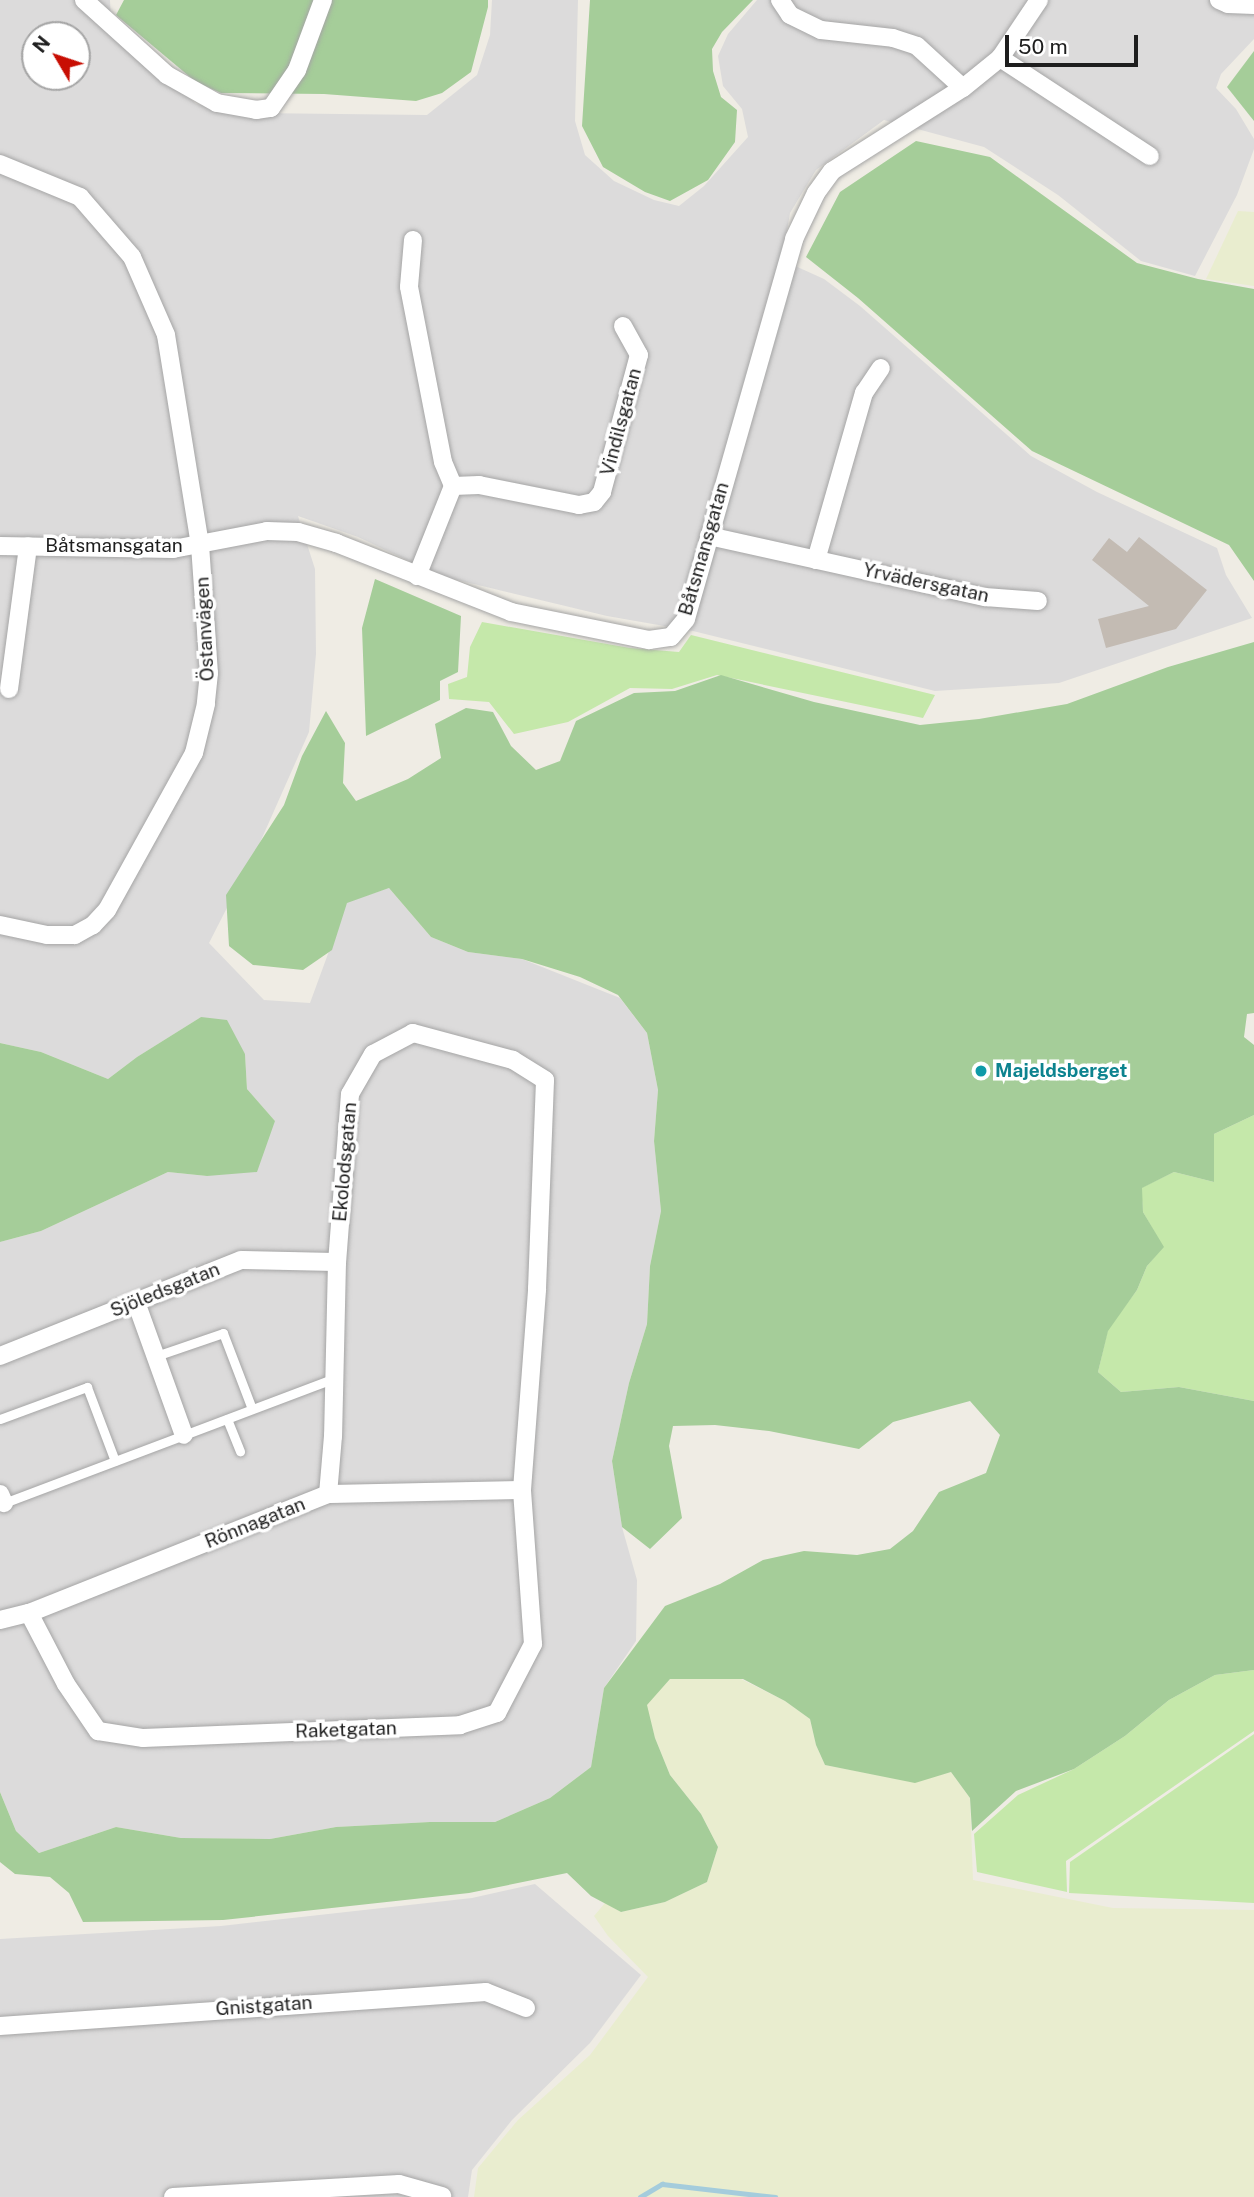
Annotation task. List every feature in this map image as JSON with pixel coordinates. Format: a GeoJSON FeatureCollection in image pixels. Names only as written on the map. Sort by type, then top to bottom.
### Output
{"type":"FeatureCollection","features":[{"type":"Feature","properties":{"kind":"street"},"geometry":{"type":"LineString","coordinates":[[85,0],[167,75],[217,103],[257,110],[271,108],[297,70],[323,0]]}},
{"type":"Feature","properties":{"kind":"street"},"geometry":{"type":"LineString","coordinates":[[780,0],[790,15],[821,30],[893,38],[917,46],[963,88]]}},
{"type":"Feature","properties":{"kind":"street","name":"Båtsmansgatan"},"geometry":{"type":"LineString","coordinates":[[0,546],[173,549],[267,531],[298,532],[335,543],[511,612],[649,640],[671,637],[686,620],[794,239],[816,193],[832,171],[963,88],[1000,58],[1040,0]]}},
{"type":"Feature","properties":{"kind":"street"},"geometry":{"type":"LineString","coordinates":[[1219,0],[1228,4],[1254,5]]}},
{"type":"Feature","properties":{"kind":"street"},"geometry":{"type":"LineString","coordinates":[[1000,58],[1150,156]]}},
{"type":"Feature","properties":{"kind":"street","name":"Östanvägen"},"geometry":{"type":"LineString","coordinates":[[0,164],[80,197],[132,257],[166,335],[200,545],[209,673],[206,704],[194,753],[107,909],[93,925],[75,935],[47,935],[0,925]]}},
{"type":"Feature","properties":{"kind":"street"},"geometry":{"type":"LineString","coordinates":[[413,240],[409,287],[443,462],[453,486],[417,576]]}},
{"type":"Feature","properties":{"kind":"street","name":"Vindilsgatan"},"geometry":{"type":"LineString","coordinates":[[453,486],[479,485],[579,505],[594,502],[602,492],[639,355],[623,326]]}},
{"type":"Feature","properties":{"kind":"street"},"geometry":{"type":"LineString","coordinates":[[816,560],[864,393],[881,368]]}},
{"type":"Feature","properties":{"kind":"street","name":"Yrvädersgatan"},"geometry":{"type":"LineString","coordinates":[[709,536],[985,597],[1038,601]]}},
{"type":"Feature","properties":{"kind":"street","name":"Båtsmansgatan"},"geometry":{"type":"LineString","coordinates":[[9,689],[28,546]]}},
{"type":"Feature","properties":{"kind":"street","name":"Ekolodsgatan"},"geometry":{"type":"LineString","coordinates":[[328,1494],[337,1262],[350,1094],[373,1054],[414,1033],[513,1060],[545,1080],[537,1289],[522,1490]]}},
{"type":"Feature","properties":{"kind":"street","name":"Sjöledsgatan"},"geometry":{"type":"LineString","coordinates":[[0,1356],[241,1260],[337,1262]]}},
{"type":"Feature","properties":{"kind":"street"},"geometry":{"type":"LineString","coordinates":[[136,1302],[184,1435]]}},
{"type":"Feature","properties":{"kind":"street","name":"Rönnagatan"},"geometry":{"type":"LineString","coordinates":[[0,1620],[29,1613],[328,1494],[522,1490]]}},
{"type":"Feature","properties":{"kind":"street","name":"Raketgatan"},"geometry":{"type":"LineString","coordinates":[[29,1613],[66,1684],[99,1731],[143,1738],[460,1725],[496,1713],[533,1644],[522,1490]]}},
{"type":"Feature","properties":{"kind":"street","name":"Gnistgatan"},"geometry":{"type":"LineString","coordinates":[[0,2026],[486,1993],[526,2008]]}},
{"type":"Feature","properties":{"kind":"street"},"geometry":{"type":"LineString","coordinates":[[173,2197],[399,2184],[442,2196]]}},
{"type":"Feature","properties":{"kind":"lane"},"geometry":{"type":"LineString","coordinates":[[156,1356],[223,1333],[252,1409]]}},
{"type":"Feature","properties":{"kind":"lane"},"geometry":{"type":"LineString","coordinates":[[2,1499],[116,1461],[334,1378]]}},
{"type":"Feature","properties":{"kind":"lane"},"geometry":{"type":"LineString","coordinates":[[0,1419],[87,1387],[116,1461]]}},
{"type":"Feature","properties":{"kind":"lane"},"geometry":{"type":"LineString","coordinates":[[227,1419],[240,1452]]}},
{"type":"Feature","properties":{"kind":"shaded area"},"geometry":{"type":"Polygon","coordinates":[[[0,0],[110,0],[111,26],[196,104],[246,113],[427,115],[477,75],[490,35],[492,0],[578,0],[575,121],[585,155],[614,181],[654,200],[679,206],[704,186],[748,137],[742,109],[723,86],[718,56],[728,34],[757,0],[1254,0],[1254,39],[1221,74],[1216,88],[1236,109],[1254,139],[1254,149],[1237,195],[1195,276],[1141,261],[1058,195],[984,147],[884,120],[816,170],[790,213],[782,260],[824,279],[860,306],[1031,456],[1097,492],[1217,548],[1226,575],[1252,618],[1059,683],[935,691],[693,631],[607,616],[441,576],[358,537],[298,516],[315,569],[316,654],[309,732],[258,847],[209,943],[264,1000],[310,1003],[347,902],[389,888],[431,937],[468,952],[522,959],[620,998],[647,1033],[658,1090],[654,1141],[661,1211],[650,1266],[647,1324],[629,1383],[612,1461],[622,1527],[637,1580],[636,1641],[604,1688],[591,1767],[550,1798],[495,1822],[336,1827],[270,1839],[181,1838],[116,1827],[39,1853],[16,1831],[0,1792],[0,1242],[41,1231],[168,1172],[207,1176],[275,1121],[247,1089],[245,1054],[201,1017],[137,1057],[108,1079],[41,1052],[0,1043],[0,0]]]}},
{"type":"Feature","properties":{"kind":"shaded area"},"geometry":{"type":"Polygon","coordinates":[[[535,1884],[641,1975],[590,2043],[512,2120],[472,2170],[468,2197],[0,2197],[0,1939],[221,1926],[472,1898],[535,1884]]]}},
{"type":"Feature","properties":{"kind":"green space"},"geometry":{"type":"Polygon","coordinates":[[[124,0],[488,0],[488,7],[471,72],[442,93],[416,101],[324,94],[221,93],[196,82],[116,15],[124,0]]]}},
{"type":"Feature","properties":{"kind":"green space"},"geometry":{"type":"Polygon","coordinates":[[[590,0],[753,0],[722,32],[712,49],[713,71],[721,97],[737,110],[735,142],[708,180],[670,201],[645,192],[603,167],[582,126],[590,0]]]}},
{"type":"Feature","properties":{"kind":"green space"},"geometry":{"type":"Polygon","coordinates":[[[1254,51],[1254,121],[1227,87],[1254,51]]]}},
{"type":"Feature","properties":{"kind":"green space"},"geometry":{"type":"Polygon","coordinates":[[[916,141],[990,157],[1137,263],[1198,279],[1254,289],[1254,581],[1229,545],[1032,451],[858,298],[806,257],[840,192],[916,141]]]}},
{"type":"Feature","properties":{"kind":"green space"},"geometry":{"type":"Polygon","coordinates":[[[1238,211],[1254,212],[1254,286],[1206,279],[1238,211]]]}},
{"type":"Feature","properties":{"kind":"green space"},"geometry":{"type":"Polygon","coordinates":[[[375,579],[461,616],[458,672],[440,681],[440,700],[366,736],[362,628],[375,579]]]}},
{"type":"Feature","properties":{"kind":"green space"},"geometry":{"type":"Polygon","coordinates":[[[482,622],[630,648],[679,652],[691,635],[935,695],[923,718],[717,675],[672,689],[630,688],[568,722],[514,734],[489,702],[449,699],[448,684],[467,677],[470,647],[482,622]]]}},
{"type":"Feature","properties":{"kind":"green space"},"geometry":{"type":"Polygon","coordinates":[[[1254,642],[1254,1013],[1247,1014],[1244,1037],[1254,1045],[1254,1115],[1214,1134],[1214,1182],[1174,1172],[1142,1188],[1143,1212],[1164,1247],[1147,1266],[1137,1290],[1108,1331],[1098,1372],[1121,1392],[1179,1387],[1254,1401],[1254,1670],[1215,1675],[1169,1700],[1125,1736],[1074,1769],[1016,1791],[972,1831],[970,1798],[951,1772],[915,1783],[825,1765],[816,1745],[810,1719],[785,1701],[743,1679],[670,1679],[647,1705],[655,1738],[670,1775],[701,1814],[718,1847],[707,1882],[665,1902],[621,1912],[591,1896],[567,1873],[469,1893],[223,1920],[83,1922],[69,1893],[50,1877],[15,1874],[0,1862],[0,1792],[16,1831],[39,1853],[116,1827],[181,1838],[270,1839],[336,1827],[495,1822],[550,1798],[591,1767],[604,1688],[665,1606],[720,1584],[763,1560],[804,1551],[857,1555],[890,1549],[913,1531],[939,1492],[986,1473],[1000,1435],[970,1401],[893,1422],[859,1449],[769,1431],[715,1425],[673,1426],[669,1446],[682,1518],[650,1549],[622,1527],[612,1461],[629,1383],[647,1324],[650,1266],[661,1211],[654,1141],[658,1090],[647,1033],[618,995],[580,977],[522,959],[468,952],[431,937],[389,888],[347,903],[332,950],[303,970],[253,965],[229,946],[226,895],[284,805],[302,756],[326,711],[345,743],[343,783],[356,801],[408,779],[441,758],[435,724],[466,708],[493,712],[511,746],[536,770],[560,761],[576,721],[634,693],[675,691],[721,675],[814,702],[920,725],[979,719],[1067,704],[1168,667],[1254,642]]]}},
{"type":"Feature","properties":{"kind":"green space"},"geometry":{"type":"Polygon","coordinates":[[[201,1017],[227,1020],[245,1054],[247,1089],[275,1121],[257,1172],[207,1176],[168,1172],[41,1231],[0,1242],[0,1043],[41,1052],[108,1079],[137,1057],[201,1017]]]}},
{"type":"Feature","properties":{"kind":"green space"},"geometry":{"type":"Polygon","coordinates":[[[1254,1115],[1254,1401],[1179,1387],[1121,1392],[1098,1372],[1108,1329],[1137,1290],[1147,1266],[1163,1247],[1143,1212],[1141,1188],[1174,1172],[1214,1182],[1214,1134],[1254,1115]]]}},
{"type":"Feature","properties":{"kind":"green space"},"geometry":{"type":"Polygon","coordinates":[[[1254,1670],[1254,1731],[1066,1861],[1067,1892],[977,1872],[974,1834],[1018,1795],[1074,1769],[1125,1736],[1169,1700],[1215,1675],[1254,1670]]]}},
{"type":"Feature","properties":{"kind":"green space"},"geometry":{"type":"Polygon","coordinates":[[[735,1676],[785,1701],[810,1719],[816,1745],[825,1765],[915,1782],[951,1772],[970,1798],[973,1880],[1113,1908],[1254,1910],[1254,2197],[474,2197],[478,2168],[518,2120],[590,2055],[648,1977],[608,1936],[594,1916],[605,1903],[621,1912],[665,1902],[707,1882],[718,1847],[701,1814],[670,1775],[655,1738],[646,1705],[670,1679],[735,1676]]]}},
{"type":"Feature","properties":{"kind":"green space"},"geometry":{"type":"Polygon","coordinates":[[[1254,1734],[1254,1903],[1069,1893],[1070,1862],[1254,1734]]]}},
{"type":"Feature","properties":{"kind":"building"},"geometry":{"type":"Polygon","coordinates":[[[1139,537],[1207,590],[1176,629],[1106,648],[1098,619],[1149,606],[1092,560],[1109,538],[1127,552],[1139,537]]]}},
{"type":"Feature","properties":{"kind":"waterway"},"geometry":{"type":"LineString","coordinates":[[640,2197],[662,2184],[775,2197]]}},
{"type":"Feature","properties":{"kind":"place","name":"Majeldsberget"},"geometry":{"type":"Point","coordinates":[981,1071]}}]}
